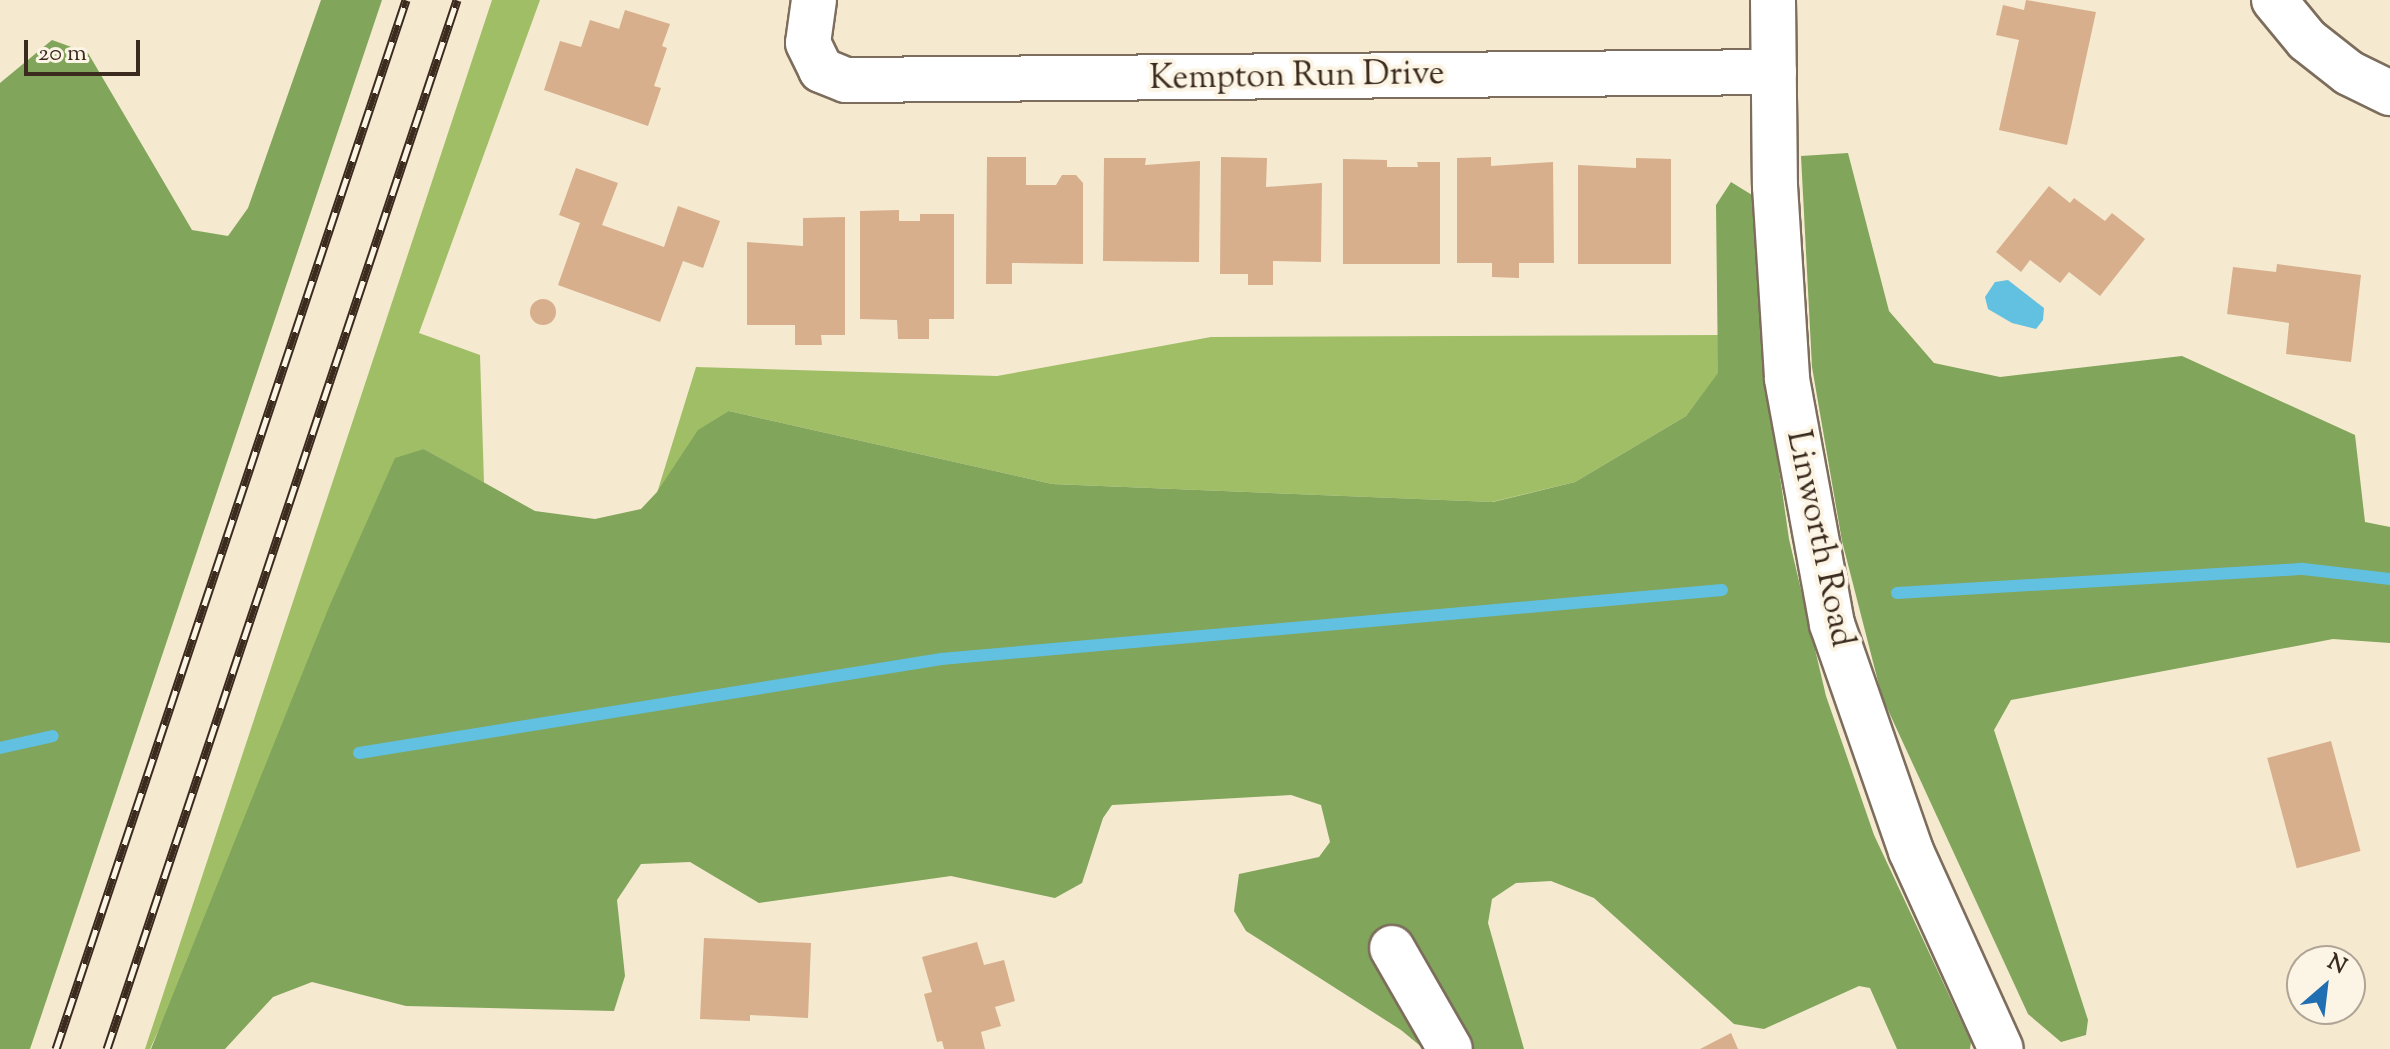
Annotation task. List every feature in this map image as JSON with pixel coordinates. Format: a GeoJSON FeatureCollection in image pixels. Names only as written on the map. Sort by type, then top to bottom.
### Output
{"type":"FeatureCollection","features":[{"type":"Feature","properties":{"kind":"street","name":"Kempton Run Drive"},"geometry":{"type":"LineString","coordinates":[[814,0],[808,43],[821,70],[846,80],[920,82],[1774,72]]}},
{"type":"Feature","properties":{"kind":"street","name":"Linworth Road"},"geometry":{"type":"LineString","coordinates":[[1773,0],[1775,186],[1787,379],[1832,624],[1911,851],[2001,1049]]}},
{"type":"Feature","properties":{"kind":"street"},"geometry":{"type":"LineString","coordinates":[[2274,0],[2307,40],[2349,73],[2390,93]]}},
{"type":"Feature","properties":{"kind":"street"},"geometry":{"type":"LineString","coordinates":[[1392,948],[1450,1049]]}},
{"type":"Feature","properties":{"kind":"green space"},"geometry":{"type":"Polygon","coordinates":[[[321,0],[382,0],[30,1049],[0,1049],[0,83],[52,40],[88,53],[192,230],[228,236],[248,208],[321,0]]]}},
{"type":"Feature","properties":{"kind":"green space"},"geometry":{"type":"Polygon","coordinates":[[[492,0],[540,0],[419,333],[480,355],[484,483],[424,449],[150,1049],[145,1049],[492,0]]]}},
{"type":"Feature","properties":{"kind":"green space"},"geometry":{"type":"Polygon","coordinates":[[[1848,153],[1889,311],[1934,363],[2000,377],[2182,356],[2355,435],[2365,522],[2390,527],[2390,643],[2333,639],[2011,700],[1994,730],[2088,1020],[2086,1035],[2061,1042],[2028,1014],[1882,697],[1842,541],[1812,367],[1801,156],[1848,153]]]}},
{"type":"Feature","properties":{"kind":"green space"},"geometry":{"type":"Polygon","coordinates":[[[1731,182],[1752,195],[1769,400],[1789,539],[1826,696],[1874,835],[1971,1042],[1970,1049],[1897,1049],[1870,988],[1859,986],[1764,1029],[1734,1024],[1594,898],[1551,881],[1516,883],[1492,899],[1488,923],[1524,1049],[1424,1049],[1401,1030],[1246,931],[1234,911],[1239,874],[1319,857],[1330,842],[1321,805],[1291,795],[1112,805],[1103,818],[1082,883],[1055,898],[951,876],[759,903],[690,862],[641,864],[617,900],[625,976],[614,1011],[406,1006],[312,982],[273,997],[225,1049],[151,1049],[329,607],[395,458],[424,449],[535,511],[595,519],[641,509],[657,492],[698,430],[729,411],[1052,484],[1493,502],[1575,482],[1686,416],[1718,373],[1716,205],[1731,182]]]}},
{"type":"Feature","properties":{"kind":"green space"},"geometry":{"type":"Polygon","coordinates":[[[1718,335],[1718,374],[1686,416],[1575,482],[1492,502],[1052,484],[729,411],[657,493],[696,367],[997,376],[1211,337],[1718,335]]]}},
{"type":"Feature","properties":{"kind":"water"},"geometry":{"type":"Polygon","coordinates":[[[2008,280],[2044,308],[2043,320],[2036,329],[2012,323],[1988,309],[1985,297],[1995,282],[2008,280]]]}},
{"type":"Feature","properties":{"kind":"building"},"geometry":{"type":"Polygon","coordinates":[[[2026,0],[2096,12],[2067,145],[1999,130],[2019,40],[1996,35],[2003,5],[2024,10],[2026,0]]]}},
{"type":"Feature","properties":{"kind":"building"},"geometry":{"type":"Polygon","coordinates":[[[625,10],[670,24],[662,46],[667,48],[654,86],[661,88],[648,126],[544,90],[560,41],[581,47],[590,20],[619,29],[625,10]]]}},
{"type":"Feature","properties":{"kind":"building"},"geometry":{"type":"Polygon","coordinates":[[[987,157],[1026,157],[1026,185],[1056,185],[1062,175],[1076,175],[1083,183],[1083,264],[1012,263],[1012,284],[986,284],[987,157]]]}},
{"type":"Feature","properties":{"kind":"building"},"geometry":{"type":"Polygon","coordinates":[[[1221,157],[1267,158],[1266,187],[1322,183],[1321,262],[1273,261],[1273,285],[1248,285],[1248,274],[1220,274],[1221,157]]]}},
{"type":"Feature","properties":{"kind":"building"},"geometry":{"type":"Polygon","coordinates":[[[1491,157],[1491,166],[1553,162],[1554,263],[1519,263],[1519,278],[1492,277],[1492,263],[1457,263],[1457,158],[1491,157]]]}},
{"type":"Feature","properties":{"kind":"building"},"geometry":{"type":"Polygon","coordinates":[[[1104,158],[1146,158],[1145,165],[1200,161],[1199,262],[1103,261],[1104,158]]]}},
{"type":"Feature","properties":{"kind":"building"},"geometry":{"type":"Polygon","coordinates":[[[1636,158],[1671,159],[1671,264],[1578,264],[1578,165],[1636,168],[1636,158]]]}},
{"type":"Feature","properties":{"kind":"building"},"geometry":{"type":"Polygon","coordinates":[[[1343,159],[1387,160],[1387,167],[1418,167],[1417,162],[1440,162],[1440,264],[1343,264],[1343,159]]]}},
{"type":"Feature","properties":{"kind":"building"},"geometry":{"type":"Polygon","coordinates":[[[576,168],[618,183],[602,225],[664,247],[678,206],[720,221],[703,268],[683,261],[660,322],[558,285],[580,223],[559,215],[576,168]]]}},
{"type":"Feature","properties":{"kind":"building"},"geometry":{"type":"Polygon","coordinates":[[[2049,186],[2070,203],[2074,198],[2105,221],[2112,213],[2145,239],[2100,296],[2069,272],[2060,283],[2030,260],[2021,272],[1996,252],[2049,186]]]}},
{"type":"Feature","properties":{"kind":"building"},"geometry":{"type":"Polygon","coordinates":[[[899,210],[899,221],[920,221],[920,214],[954,214],[954,319],[929,319],[929,339],[898,339],[897,320],[860,319],[860,211],[899,210]]]}},
{"type":"Feature","properties":{"kind":"building"},"geometry":{"type":"Polygon","coordinates":[[[845,217],[845,335],[821,335],[822,345],[795,345],[795,325],[747,325],[747,242],[803,246],[803,218],[845,217]]]}},
{"type":"Feature","properties":{"kind":"building"},"geometry":{"type":"Polygon","coordinates":[[[2277,264],[2361,275],[2351,362],[2286,354],[2289,323],[2227,314],[2233,267],[2276,272],[2277,264]]]}},
{"type":"Feature","properties":{"kind":"building"},"geometry":{"type":"Polygon","coordinates":[[[543,299],[552,303],[556,312],[552,321],[543,325],[534,321],[530,312],[534,303],[543,299]]]}},
{"type":"Feature","properties":{"kind":"building"},"geometry":{"type":"Polygon","coordinates":[[[2331,741],[2361,851],[2297,868],[2267,758],[2331,741]]]}},
{"type":"Feature","properties":{"kind":"building"},"geometry":{"type":"Polygon","coordinates":[[[704,938],[811,943],[808,1018],[750,1015],[750,1021],[700,1019],[704,938]]]}},
{"type":"Feature","properties":{"kind":"building"},"geometry":{"type":"Polygon","coordinates":[[[977,942],[984,965],[1004,960],[1015,1001],[995,1007],[1001,1026],[981,1032],[985,1049],[944,1049],[942,1041],[937,1042],[924,994],[932,992],[922,957],[977,942]]]}},
{"type":"Feature","properties":{"kind":"building"},"geometry":{"type":"Polygon","coordinates":[[[1731,1033],[1738,1049],[1700,1049],[1731,1033]]]}},
{"type":"Feature","properties":{"kind":"waterway"},"geometry":{"type":"LineString","coordinates":[[1897,593],[2303,569],[2390,579]]}},
{"type":"Feature","properties":{"kind":"waterway"},"geometry":{"type":"LineString","coordinates":[[359,753],[941,659],[1722,590]]}},
{"type":"Feature","properties":{"kind":"waterway"},"geometry":{"type":"LineString","coordinates":[[0,748],[53,736]]}},
{"type":"Feature","properties":{"kind":"railway"},"geometry":{"type":"LineString","coordinates":[[56,1049],[406,0]]}},
{"type":"Feature","properties":{"kind":"railway"},"geometry":{"type":"LineString","coordinates":[[107,1049],[457,0]]}}]}
